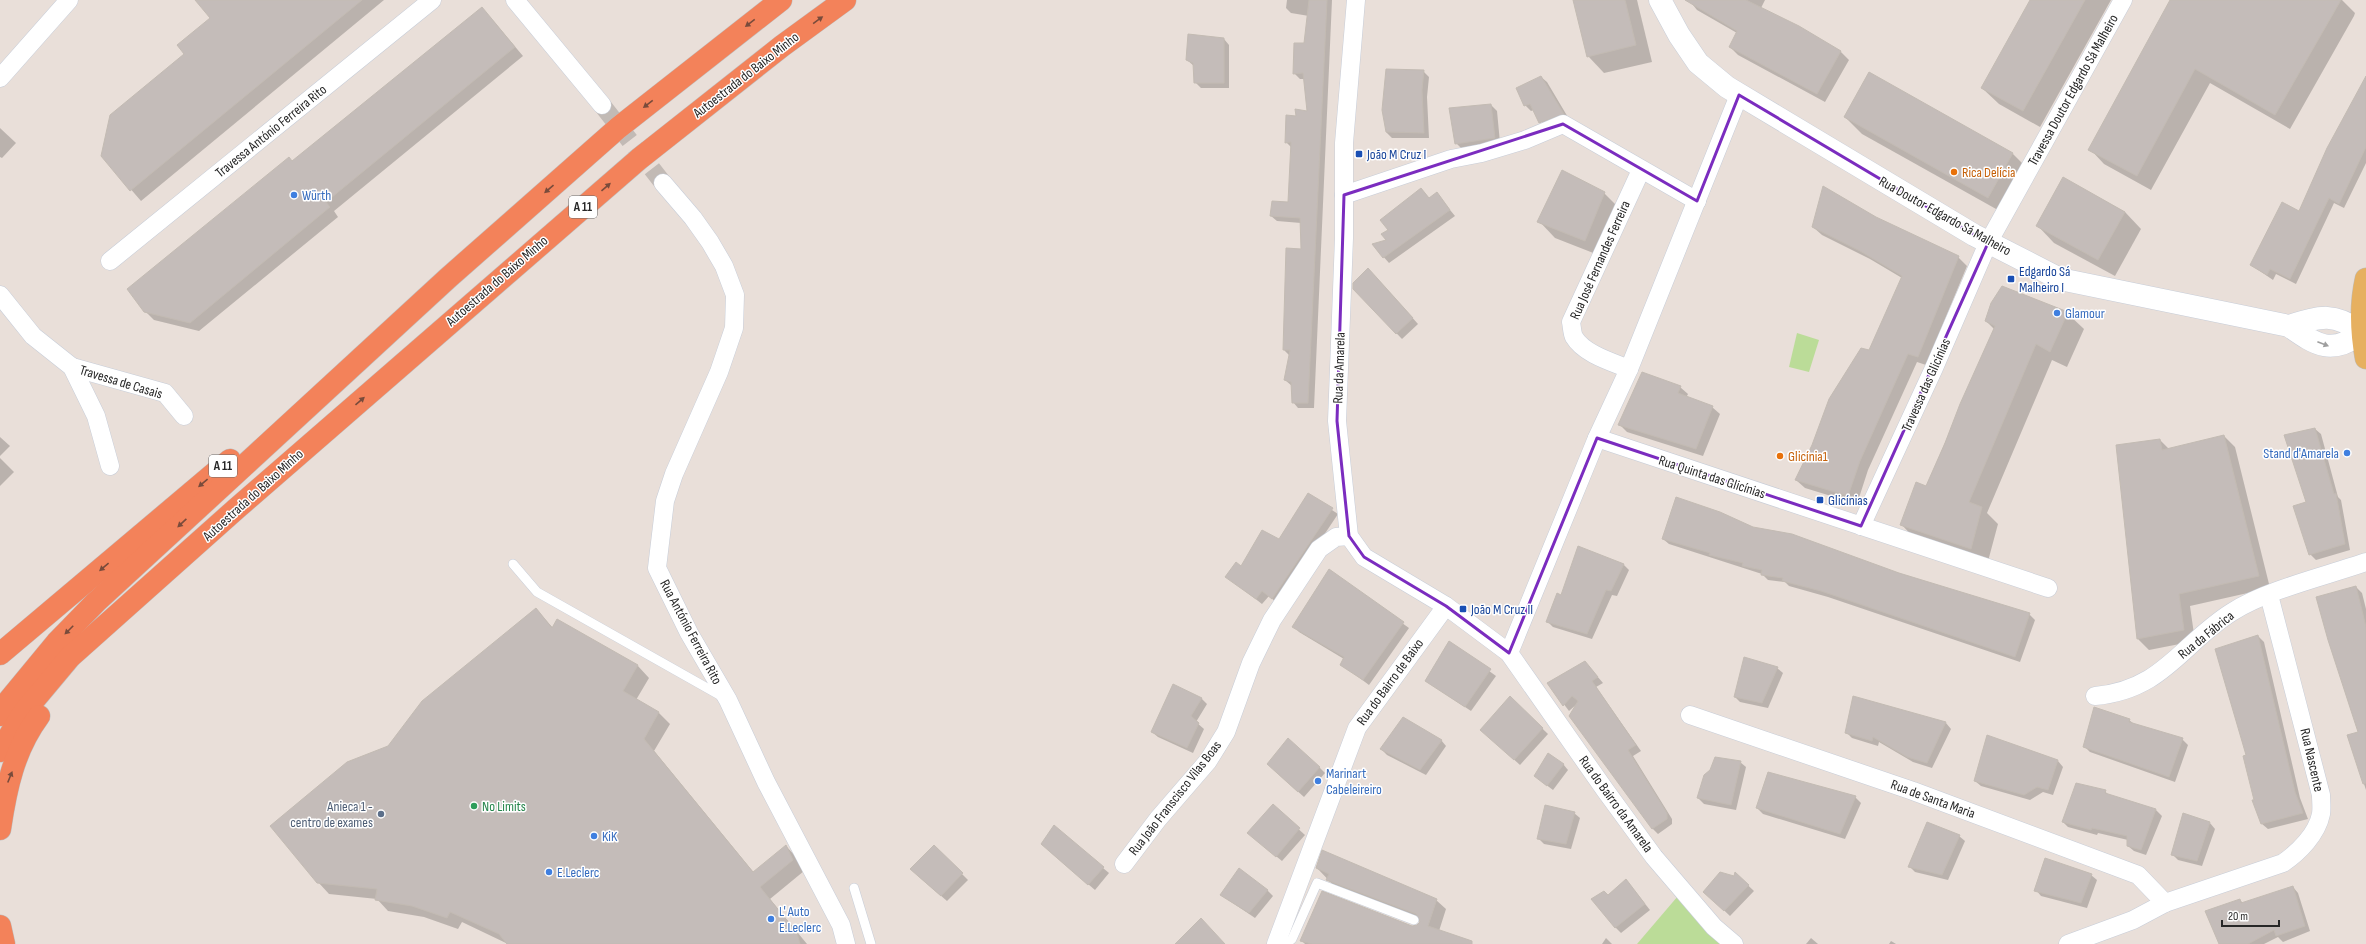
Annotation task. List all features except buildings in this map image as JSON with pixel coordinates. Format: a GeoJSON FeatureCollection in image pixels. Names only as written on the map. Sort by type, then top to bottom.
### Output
{"type":"FeatureCollection","features":[{"type":"Feature","properties":{"kind":"highway","name":"A 11"},"geometry":{"type":"LineString","coordinates":[[0,654],[448,278],[618,128],[781,0]]}},
{"type":"Feature","properties":{"kind":"highway","name":"Autoestrada do Baixo Minho"},"geometry":{"type":"LineString","coordinates":[[161,578],[236,509],[639,159],[782,46],[845,0]]}},
{"type":"Feature","properties":{"kind":"highway"},"geometry":{"type":"LineString","coordinates":[[0,715],[5,705],[57,642],[96,602],[448,278]]}},
{"type":"Feature","properties":{"kind":"highway","name":"A 11"},"geometry":{"type":"LineString","coordinates":[[0,751],[24,712],[70,657],[161,578]]}},
{"type":"Feature","properties":{"kind":"highway"},"geometry":{"type":"LineString","coordinates":[[0,829],[6,787],[28,731],[76,665],[161,578]]}},
{"type":"Feature","properties":{"kind":"highway"},"geometry":{"type":"LineString","coordinates":[[0,926],[4,944]]}},
{"type":"Feature","properties":{"kind":"main road"},"geometry":{"type":"LineString","coordinates":[[2366,279],[2362,298],[2362,333],[2366,358]]}},
{"type":"Feature","properties":{"kind":"street"},"geometry":{"type":"LineString","coordinates":[[0,78],[69,0]]}},
{"type":"Feature","properties":{"kind":"street","name":"Travessa António Ferreira Rito"},"geometry":{"type":"LineString","coordinates":[[110,261],[432,0]]}},
{"type":"Feature","properties":{"kind":"street"},"geometry":{"type":"LineString","coordinates":[[515,0],[602,105]]}},
{"type":"Feature","properties":{"kind":"street","name":"Rua da Amarela"},"geometry":{"type":"LineString","coordinates":[[1356,0],[1344,143],[1344,195],[1337,421],[1349,536],[1364,557],[1446,606],[1509,653]]}},
{"type":"Feature","properties":{"kind":"street","name":"Rua Doutor Edgardo Sá Malheiro"},"geometry":{"type":"LineString","coordinates":[[1660,0],[1679,35],[1698,63],[1739,95],[1988,243],[2060,278],[2289,326],[2305,337],[2332,348],[2350,342],[2362,333],[2347,322],[2329,318],[2316,318],[2289,326]]}},
{"type":"Feature","properties":{"kind":"street","name":"Travessa Doutor Edgardo Sá Malheiro"},"geometry":{"type":"LineString","coordinates":[[1988,243],[2123,0]]}},
{"type":"Feature","properties":{"kind":"street"},"geometry":{"type":"LineString","coordinates":[[1509,653],[1597,438],[1629,369],[1739,95]]}},
{"type":"Feature","properties":{"kind":"street"},"geometry":{"type":"LineString","coordinates":[[1344,195],[1451,159],[1482,153],[1525,140],[1563,124],[1697,201]]}},
{"type":"Feature","properties":{"kind":"street","name":"Rua José Fernandes Ferreira"},"geometry":{"type":"LineString","coordinates":[[1629,369],[1588,350],[1579,343],[1573,336],[1571,322],[1641,170]]}},
{"type":"Feature","properties":{"kind":"street","name":"Rua António Ferreira Rito"},"geometry":{"type":"LineString","coordinates":[[663,183],[693,218],[710,242],[724,266],[734,295],[734,328],[719,372],[674,474],[665,501],[656,568],[689,633],[728,700],[766,782],[841,925],[846,944]]}},
{"type":"Feature","properties":{"kind":"street","name":"Travessa das Glicínias"},"geometry":{"type":"LineString","coordinates":[[1861,526],[1934,368],[1988,243]]}},
{"type":"Feature","properties":{"kind":"street","name":"Travessa de Casais"},"geometry":{"type":"LineString","coordinates":[[0,295],[33,336],[72,367],[166,393],[184,416]]}},
{"type":"Feature","properties":{"kind":"street","name":"Travessa de Casais"},"geometry":{"type":"LineString","coordinates":[[72,367],[96,416],[110,466]]}},
{"type":"Feature","properties":{"kind":"street","name":"Rua Quinta das Glicínias"},"geometry":{"type":"LineString","coordinates":[[1597,438],[2048,588]]}},
{"type":"Feature","properties":{"kind":"street","name":"Rua João Franscisco Vilas Boas"},"geometry":{"type":"LineString","coordinates":[[1124,864],[1158,819],[1215,750],[1226,732],[1251,663],[1272,620],[1319,549],[1336,537],[1349,536]]}},
{"type":"Feature","properties":{"kind":"street","name":"Rua da Fábrica"},"geometry":{"type":"LineString","coordinates":[[2095,696],[2130,690],[2154,677],[2232,612],[2269,595],[2366,562]]}},
{"type":"Feature","properties":{"kind":"street","name":"Rua Nascente"},"geometry":{"type":"LineString","coordinates":[[2068,944],[2133,920],[2165,903],[2282,863],[2298,853],[2311,834],[2321,814],[2321,795],[2269,595]]}},
{"type":"Feature","properties":{"kind":"street","name":"Rua do Bairro de Baixo"},"geometry":{"type":"LineString","coordinates":[[1276,944],[1357,728],[1446,606]]}},
{"type":"Feature","properties":{"kind":"street","name":"Rua do Bairro da Amarela"},"geometry":{"type":"LineString","coordinates":[[1509,653],[1654,857],[1714,927],[1734,944]]}},
{"type":"Feature","properties":{"kind":"street","name":"Rua de Santa Maria"},"geometry":{"type":"LineString","coordinates":[[1690,715],[1913,791],[2138,875],[2165,903]]}},
{"type":"Feature","properties":{"kind":"lane"},"geometry":{"type":"LineString","coordinates":[[513,564],[537,592],[728,700]]}},
{"type":"Feature","properties":{"kind":"lane"},"geometry":{"type":"LineString","coordinates":[[1286,944],[1292,939],[1317,883],[1414,920]]}},
{"type":"Feature","properties":{"kind":"lane"},"geometry":{"type":"LineString","coordinates":[[854,888],[871,944]]}},
{"type":"Feature","properties":{"kind":"highlighted area"},"geometry":{"type":"Polygon","coordinates":[[[1739,95],[1988,243],[1861,526],[1597,438],[1509,653],[1446,606],[1364,557],[1349,536],[1337,421],[1344,195],[1563,124],[1697,201],[1739,95]]]}},
{"type":"Feature","properties":{"kind":"green space"},"geometry":{"type":"Polygon","coordinates":[[[1797,333],[1819,340],[1809,372],[1789,367],[1797,333]]]}},
{"type":"Feature","properties":{"kind":"green space"},"geometry":{"type":"Polygon","coordinates":[[[1678,896],[1736,944],[1637,944],[1678,896]]]}},
{"type":"Feature","properties":{"kind":"tunnel"},"geometry":{"type":"LineString","coordinates":[[602,105],[663,183]]}},
{"type":"Feature","properties":{"kind":"place","name":"João M Cruz I"},"geometry":{"type":"Point","coordinates":[1359,154]}},
{"type":"Feature","properties":{"kind":"place","name":"Rica Delícia"},"geometry":{"type":"Point","coordinates":[1954,172]}},
{"type":"Feature","properties":{"kind":"place","name":"Würth"},"geometry":{"type":"Point","coordinates":[294,195]}},
{"type":"Feature","properties":{"kind":"place","name":"Edgardo Sá Malheiro I"},"geometry":{"type":"Point","coordinates":[2011,279]}},
{"type":"Feature","properties":{"kind":"place","name":"Glamour"},"geometry":{"type":"Point","coordinates":[2057,313]}},
{"type":"Feature","properties":{"kind":"place","name":"Stand d'Amarela"},"geometry":{"type":"Point","coordinates":[2347,453]}},
{"type":"Feature","properties":{"kind":"place","name":"Glicínia1"},"geometry":{"type":"Point","coordinates":[1780,456]}},
{"type":"Feature","properties":{"kind":"place","name":"Glicínias"},"geometry":{"type":"Point","coordinates":[1820,500]}},
{"type":"Feature","properties":{"kind":"place","name":"João M Cruz II"},"geometry":{"type":"Point","coordinates":[1463,609]}},
{"type":"Feature","properties":{"kind":"place","name":"Marinart Cabeleireiro"},"geometry":{"type":"Point","coordinates":[1318,781]}},
{"type":"Feature","properties":{"kind":"place","name":"No Limits"},"geometry":{"type":"Point","coordinates":[474,806]}},
{"type":"Feature","properties":{"kind":"place","name":"Anieca 1 - centro de exames"},"geometry":{"type":"Point","coordinates":[381,814]}},
{"type":"Feature","properties":{"kind":"place","name":"KiK"},"geometry":{"type":"Point","coordinates":[594,836]}},
{"type":"Feature","properties":{"kind":"place","name":"E.Leclerc"},"geometry":{"type":"Point","coordinates":[549,872]}},
{"type":"Feature","properties":{"kind":"place","name":"L' Auto E.Leclerc"},"geometry":{"type":"Point","coordinates":[771,919]}}]}
